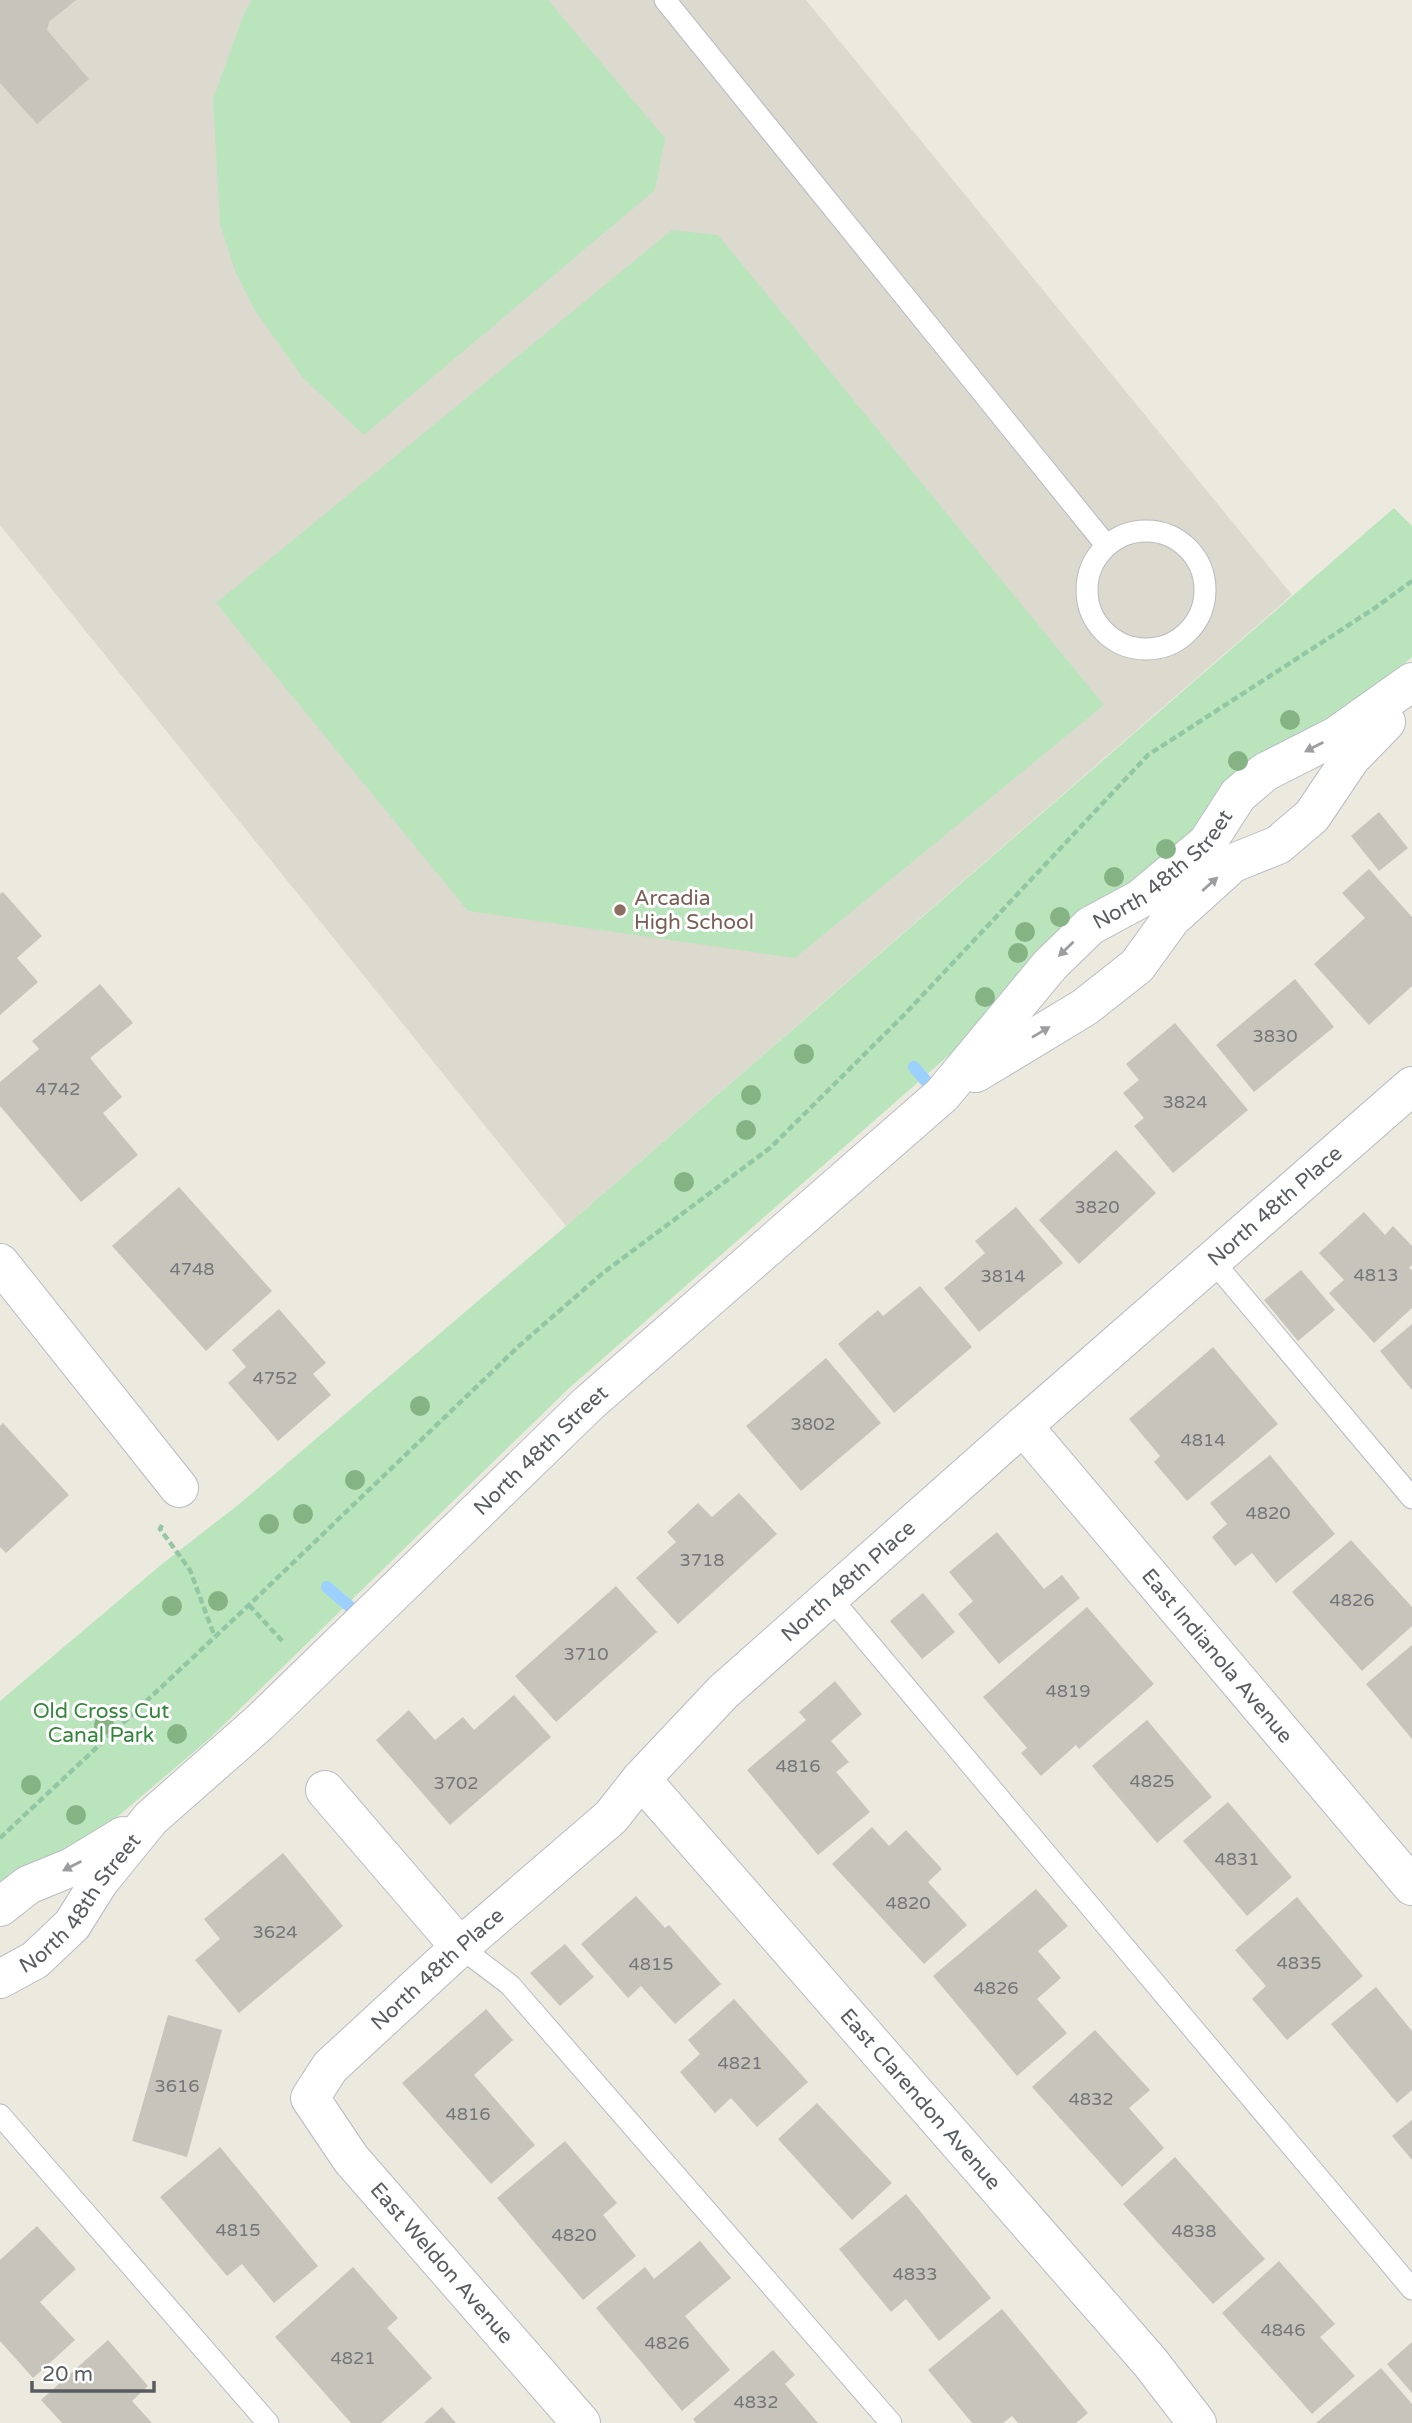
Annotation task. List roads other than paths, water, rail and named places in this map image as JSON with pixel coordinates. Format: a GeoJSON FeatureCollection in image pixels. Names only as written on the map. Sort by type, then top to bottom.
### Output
{"type":"FeatureCollection","features":[{"type":"Feature","properties":{"kind":"street","name":"North 48th Street"},"geometry":{"type":"LineString","coordinates":[[0,1907],[28,1885],[72,1867],[151,1818],[260,1723],[589,1403],[942,1095],[1050,965],[1090,926],[1140,899],[1207,843],[1238,795],[1265,772],[1336,736],[1412,682]]}},
{"type":"Feature","properties":{"kind":"street","name":"North 48th Street"},"geometry":{"type":"LineString","coordinates":[[942,1095],[1084,1007],[1137,967],[1171,919],[1233,863],[1278,845],[1312,816],[1351,758],[1412,695]]}},
{"type":"Feature","properties":{"kind":"street","name":"North 48th Place"},"geometry":{"type":"LineString","coordinates":[[310,2098],[330,2067],[460,1947],[611,1817],[641,1779],[723,1692],[1212,1260],[1409,1096]]}},
{"type":"Feature","properties":{"kind":"street"},"geometry":{"type":"LineString","coordinates":[[0,1263],[12,1301],[178,1488]]}},
{"type":"Feature","properties":{"kind":"street","name":"East Indianola Avenue"},"geometry":{"type":"LineString","coordinates":[[1023,1426],[1412,1886]]}},
{"type":"Feature","properties":{"kind":"street","name":"East Clarendon Avenue"},"geometry":{"type":"LineString","coordinates":[[641,1779],[1150,2362],[1197,2423]]}},
{"type":"Feature","properties":{"kind":"street"},"geometry":{"type":"LineString","coordinates":[[325,1790],[460,1947]]}},
{"type":"Feature","properties":{"kind":"street","name":"North 48th Street"},"geometry":{"type":"LineString","coordinates":[[0,1979],[35,1960],[72,1925],[99,1882],[151,1818]]}},
{"type":"Feature","properties":{"kind":"street","name":"East Weldon Avenue"},"geometry":{"type":"LineString","coordinates":[[310,2098],[351,2159],[581,2423]]}},
{"type":"Feature","properties":{"kind":"lane"},"geometry":{"type":"LineString","coordinates":[[665,0],[1106,545]]}},
{"type":"Feature","properties":{"kind":"lane"},"geometry":{"type":"LineString","coordinates":[[1143,530],[1164,533],[1181,542],[1196,556],[1204,574],[1206,595],[1201,614],[1190,631],[1175,642],[1157,649],[1138,649],[1120,642],[1104,631],[1093,616],[1087,597],[1088,578],[1095,560],[1106,545],[1124,535],[1143,530]]}},
{"type":"Feature","properties":{"kind":"lane"},"geometry":{"type":"LineString","coordinates":[[1212,1260],[1412,1498]]}},
{"type":"Feature","properties":{"kind":"lane"},"geometry":{"type":"LineString","coordinates":[[830,1597],[1412,2289]]}},
{"type":"Feature","properties":{"kind":"lane"},"geometry":{"type":"LineString","coordinates":[[460,1947],[510,1984],[891,2423]]}},
{"type":"Feature","properties":{"kind":"lane"},"geometry":{"type":"LineString","coordinates":[[0,2115],[268,2423]]}},
{"type":"Feature","properties":{"kind":"waterway"},"geometry":{"type":"LineString","coordinates":[[914,1067],[937,1094]]}},
{"type":"Feature","properties":{"kind":"waterway"},"geometry":{"type":"LineString","coordinates":[[327,1587],[363,1618]]}},
{"type":"Feature","properties":{"kind":"place","name":"Arcadia High School"},"geometry":{"type":"Point","coordinates":[620,910]}},
{"type":"Feature","properties":{"kind":"park label","name":"Old Cross Cut Canal Park"},"geometry":{"type":"Point","coordinates":[101,1723]}}]}
